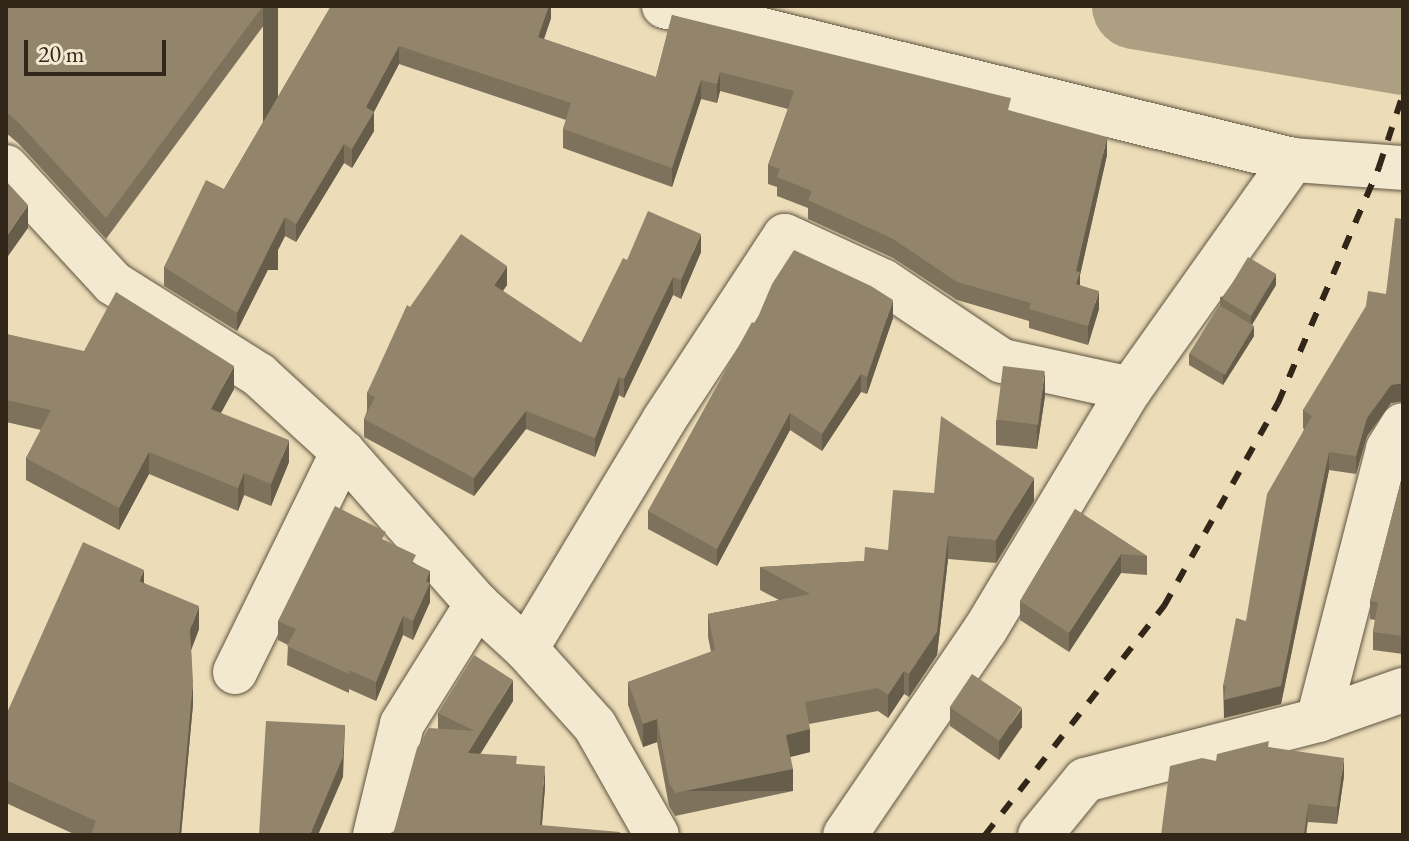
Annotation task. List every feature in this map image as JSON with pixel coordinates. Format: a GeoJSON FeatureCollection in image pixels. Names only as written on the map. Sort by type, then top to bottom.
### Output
{"type":"FeatureCollection","features":[{"type":"Feature","properties":{"kind":"street"},"geometry":{"type":"LineString","coordinates":[[664,6],[1293,160],[1403,168]]}},
{"type":"Feature","properties":{"kind":"street"},"geometry":{"type":"LineString","coordinates":[[845,835],[993,617],[1130,389],[1293,160]]}},
{"type":"Feature","properties":{"kind":"street"},"geometry":{"type":"LineString","coordinates":[[6,167],[113,283],[259,375],[343,452],[477,604],[526,649],[595,726],[657,835]]}},
{"type":"Feature","properties":{"kind":"street"},"geometry":{"type":"LineString","coordinates":[[526,649],[664,420],[785,236],[883,281],[1002,361],[1130,389]]}},
{"type":"Feature","properties":{"kind":"street"},"geometry":{"type":"LineString","coordinates":[[1318,720],[1388,449],[1403,425]]}},
{"type":"Feature","properties":{"kind":"street"},"geometry":{"type":"LineString","coordinates":[[235,672],[343,452]]}},
{"type":"Feature","properties":{"kind":"street"},"geometry":{"type":"LineString","coordinates":[[375,835],[402,724],[477,604]]}},
{"type":"Feature","properties":{"kind":"street"},"geometry":{"type":"LineString","coordinates":[[1055,828],[1085,780],[1318,720],[1403,690]]}},
{"type":"Feature","properties":{"kind":"building"},"geometry":{"type":"Polygon","coordinates":[[[6,6],[263,6],[106,218],[6,112],[6,6]]]}},
{"type":"Feature","properties":{"kind":"building"},"geometry":{"type":"Polygon","coordinates":[[[331,6],[549,6],[538,37],[656,77],[672,15],[1011,98],[1008,110],[1107,137],[1076,271],[1080,272],[1076,284],[1099,291],[1088,326],[1029,309],[1031,303],[957,282],[893,239],[808,200],[812,191],[777,177],[780,169],[768,165],[794,91],[720,72],[717,84],[701,80],[672,168],[563,129],[571,103],[399,46],[366,107],[374,112],[352,149],[344,144],[296,224],[285,217],[237,313],[164,267],[206,180],[224,189],[331,6]]]}},
{"type":"Feature","properties":{"kind":"building"},"geometry":{"type":"Polygon","coordinates":[[[6,181],[28,205],[6,237],[6,181]]]}},
{"type":"Feature","properties":{"kind":"building"},"geometry":{"type":"Polygon","coordinates":[[[648,211],[701,234],[681,280],[673,277],[624,379],[619,377],[595,438],[526,411],[474,478],[364,419],[375,397],[367,393],[407,305],[410,307],[461,234],[507,266],[494,285],[581,343],[623,258],[627,260],[648,211]]]}},
{"type":"Feature","properties":{"kind":"building"},"geometry":{"type":"Polygon","coordinates":[[[1395,218],[1403,219],[1403,383],[1391,385],[1367,418],[1356,456],[1329,452],[1281,686],[1224,700],[1226,686],[1223,686],[1236,618],[1246,621],[1267,494],[1312,416],[1303,410],[1366,306],[1368,291],[1386,294],[1395,218]]]}},
{"type":"Feature","properties":{"kind":"building"},"geometry":{"type":"Polygon","coordinates":[[[794,250],[871,286],[893,300],[867,377],[861,374],[822,434],[790,413],[717,549],[648,511],[752,322],[755,324],[772,284],[794,250]]]}},
{"type":"Feature","properties":{"kind":"building"},"geometry":{"type":"Polygon","coordinates":[[[1248,257],[1276,274],[1251,316],[1223,299],[1248,257]]]}},
{"type":"Feature","properties":{"kind":"building"},"geometry":{"type":"Polygon","coordinates":[[[116,292],[234,366],[211,409],[289,440],[271,484],[244,473],[238,488],[149,452],[119,508],[26,458],[51,410],[6,400],[6,334],[84,351],[116,292]]]}},
{"type":"Feature","properties":{"kind":"building"},"geometry":{"type":"Polygon","coordinates":[[[1219,305],[1254,326],[1225,375],[1190,354],[1219,305]]]}},
{"type":"Feature","properties":{"kind":"building"},"geometry":{"type":"Polygon","coordinates":[[[1003,366],[1045,371],[1038,425],[996,420],[1003,366]]]}},
{"type":"Feature","properties":{"kind":"building"},"geometry":{"type":"Polygon","coordinates":[[[941,416],[1034,478],[996,540],[948,536],[937,632],[909,674],[904,671],[888,695],[878,688],[805,702],[810,729],[786,735],[793,769],[675,793],[669,783],[657,719],[643,724],[628,682],[715,650],[708,614],[810,594],[760,567],[864,561],[865,547],[888,550],[893,490],[934,493],[941,416]]]}},
{"type":"Feature","properties":{"kind":"building"},"geometry":{"type":"Polygon","coordinates":[[[1403,473],[1403,636],[1373,632],[1378,602],[1370,601],[1403,473]]]}},
{"type":"Feature","properties":{"kind":"building"},"geometry":{"type":"Polygon","coordinates":[[[335,506],[386,532],[382,539],[416,555],[412,563],[430,571],[426,581],[430,583],[413,621],[403,616],[376,682],[349,670],[349,674],[287,646],[296,629],[278,621],[335,506]]]}},
{"type":"Feature","properties":{"kind":"building"},"geometry":{"type":"Polygon","coordinates":[[[1075,509],[1147,556],[1121,554],[1069,633],[1020,601],[1075,509]]]}},
{"type":"Feature","properties":{"kind":"building"},"geometry":{"type":"Polygon","coordinates":[[[83,542],[144,570],[139,581],[199,606],[190,630],[193,681],[179,835],[91,835],[96,821],[6,780],[6,715],[83,542]]]}},
{"type":"Feature","properties":{"kind":"building"},"geometry":{"type":"Polygon","coordinates":[[[474,655],[513,680],[468,753],[517,756],[516,764],[545,766],[540,825],[620,832],[620,835],[387,835],[394,831],[417,748],[429,728],[475,731],[438,713],[474,655]]]}},
{"type":"Feature","properties":{"kind":"building"},"geometry":{"type":"Polygon","coordinates":[[[972,674],[1022,708],[999,741],[950,707],[972,674]]]}},
{"type":"Feature","properties":{"kind":"building"},"geometry":{"type":"Polygon","coordinates":[[[266,721],[345,725],[343,757],[310,835],[259,835],[266,721]]]}},
{"type":"Feature","properties":{"kind":"building"},"geometry":{"type":"Polygon","coordinates":[[[1269,741],[1268,747],[1344,758],[1337,807],[1308,804],[1304,835],[1161,835],[1170,766],[1202,758],[1216,761],[1217,754],[1269,741]]]}},
{"type":"Feature","properties":{"kind":"waterway"},"geometry":{"type":"LineString","coordinates":[[1135,6],[1403,52]]}},
{"type":"Feature","properties":{"kind":"railway"},"geometry":{"type":"LineString","coordinates":[[985,835],[1164,606],[1278,403],[1379,167],[1403,94]]}}]}
